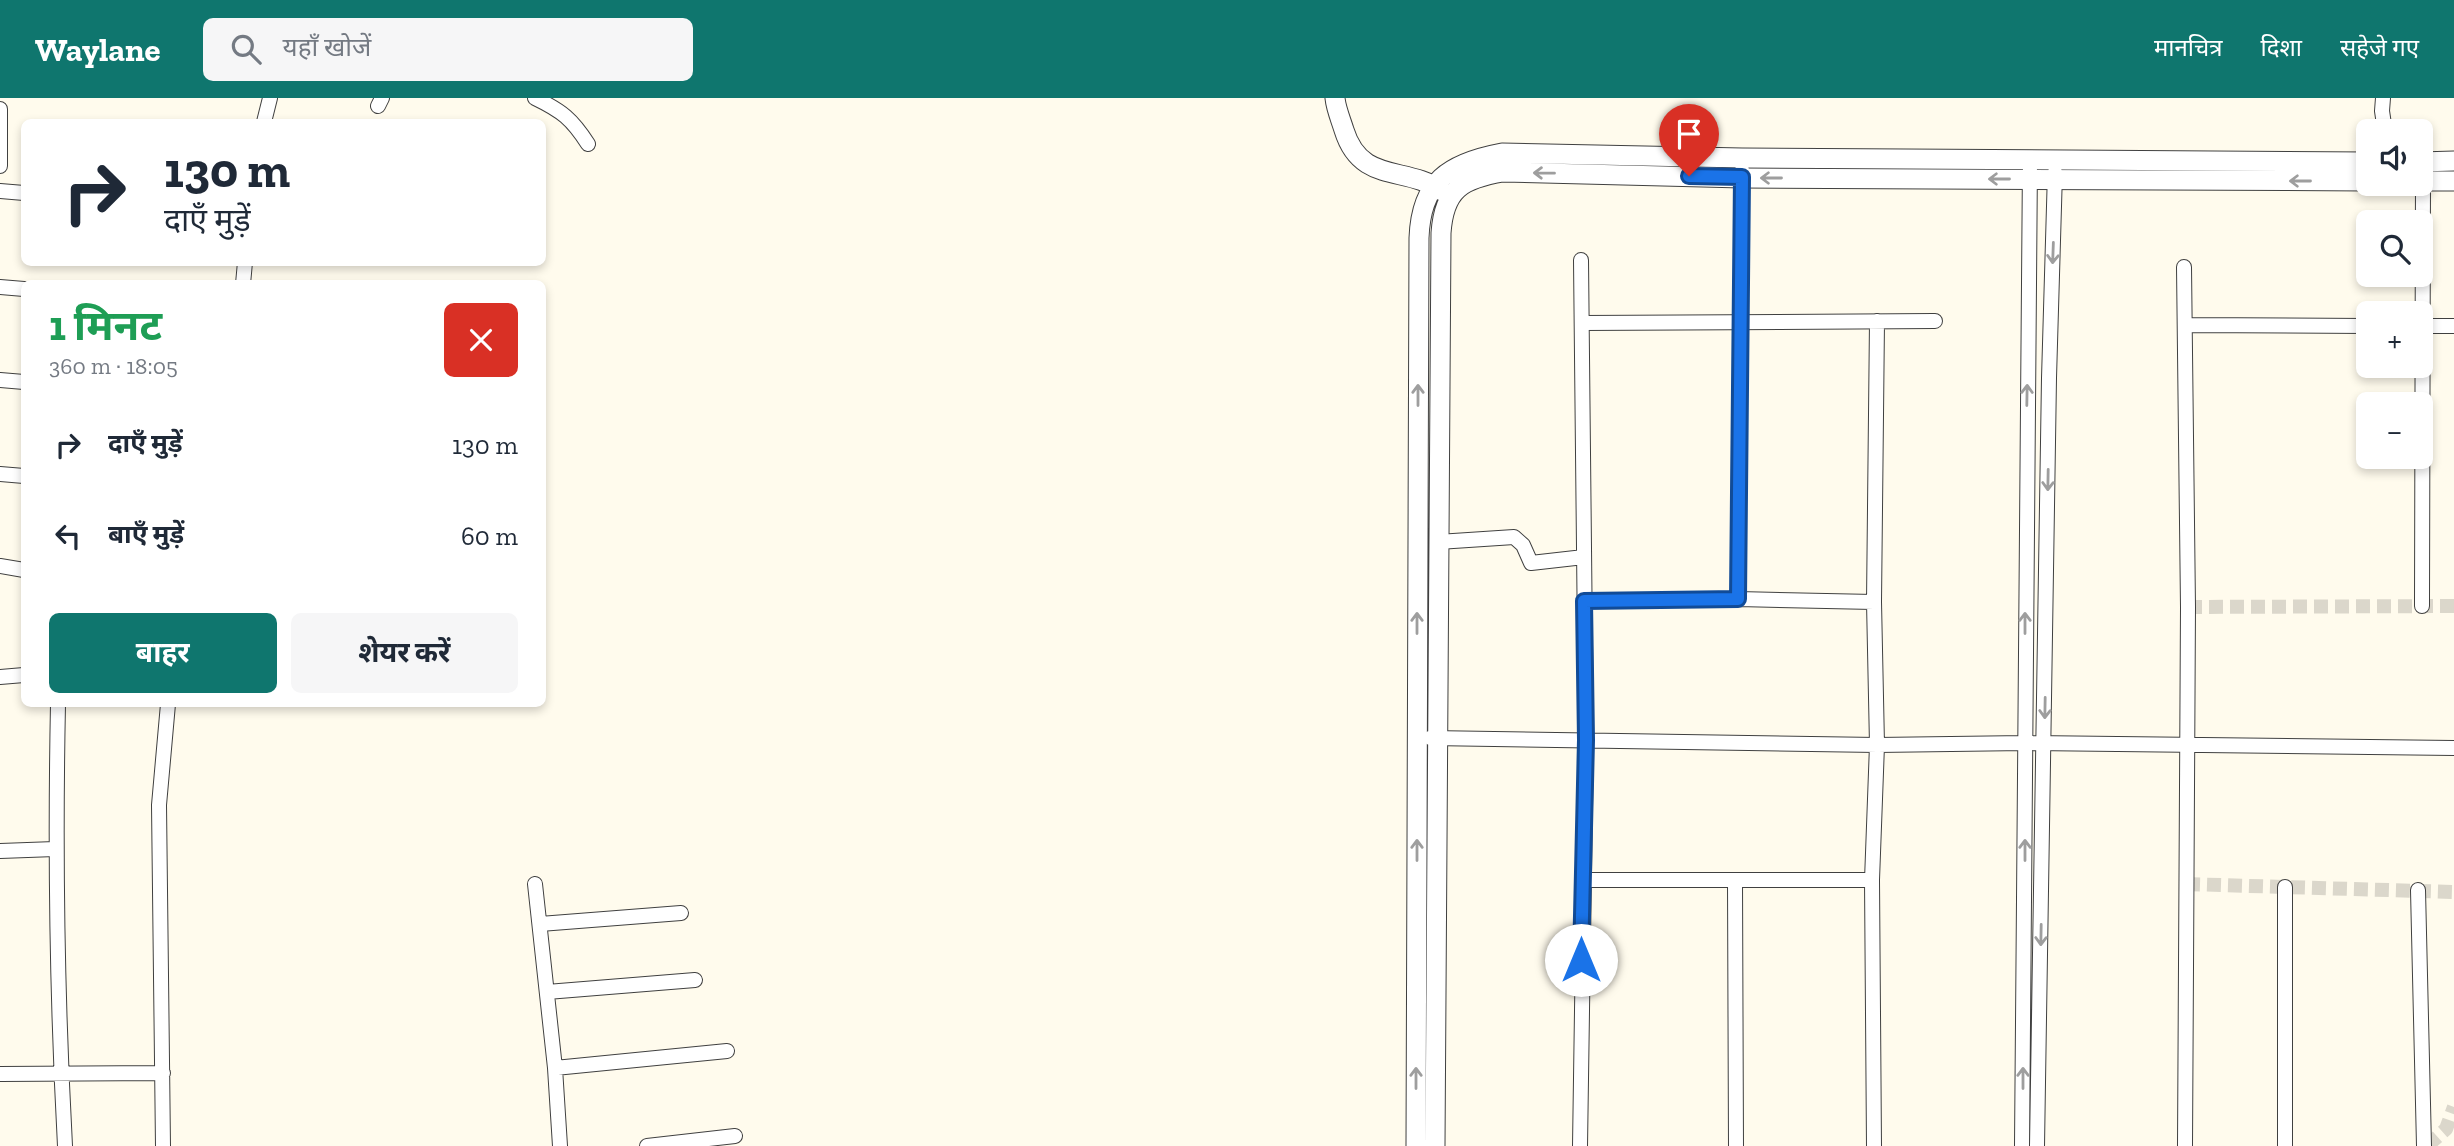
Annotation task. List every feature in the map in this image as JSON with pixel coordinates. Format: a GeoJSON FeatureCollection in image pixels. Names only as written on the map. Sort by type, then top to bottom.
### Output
{"type":"FeatureCollection","features":[{"type":"Feature","properties":{"kind":"street"},"geometry":{"type":"LineString","coordinates":[[265,119],[270,98]]}},
{"type":"Feature","properties":{"kind":"street"},"geometry":{"type":"LineString","coordinates":[[535,98],[563,112],[588,144]]}},
{"type":"Feature","properties":{"kind":"street"},"geometry":{"type":"LineString","coordinates":[[1335,98],[1348,144],[1364,163],[1386,173],[1441,190]]}},
{"type":"Feature","properties":{"kind":"street"},"geometry":{"type":"LineString","coordinates":[[2383,98],[2383,119]]}},
{"type":"Feature","properties":{"kind":"street"},"geometry":{"type":"LineString","coordinates":[[0,109],[0,166]]}},
{"type":"Feature","properties":{"kind":"street"},"geometry":{"type":"LineString","coordinates":[[1435,1146],[1419,229],[1423,202],[1441,190],[1503,172],[1742,168],[2055,170],[2356,162]]}},
{"type":"Feature","properties":{"kind":"street"},"geometry":{"type":"LineString","coordinates":[[2433,168],[2454,162]]}},
{"type":"Feature","properties":{"kind":"street"},"geometry":{"type":"LineString","coordinates":[[1738,599],[1742,168]]}},
{"type":"Feature","properties":{"kind":"street"},"geometry":{"type":"LineString","coordinates":[[2022,1146],[2030,170]]}},
{"type":"Feature","properties":{"kind":"street"},"geometry":{"type":"LineString","coordinates":[[2055,170],[2356,181]]}},
{"type":"Feature","properties":{"kind":"street"},"geometry":{"type":"LineString","coordinates":[[2037,1146],[2049,378],[2055,170]]}},
{"type":"Feature","properties":{"kind":"street"},"geometry":{"type":"LineString","coordinates":[[2433,175],[2454,181]]}},
{"type":"Feature","properties":{"kind":"street"},"geometry":{"type":"LineString","coordinates":[[1416,1146],[1427,738],[1438,542],[1441,190]]}},
{"type":"Feature","properties":{"kind":"street"},"geometry":{"type":"LineString","coordinates":[[0,191],[21,193]]}},
{"type":"Feature","properties":{"kind":"street"},"geometry":{"type":"LineString","coordinates":[[2421,196],[2422,301]]}},
{"type":"Feature","properties":{"kind":"street"},"geometry":{"type":"LineString","coordinates":[[1580,1146],[1586,740],[1581,260]]}},
{"type":"Feature","properties":{"kind":"street"},"geometry":{"type":"LineString","coordinates":[[2184,267],[2188,747],[2186,1146]]}},
{"type":"Feature","properties":{"kind":"street"},"geometry":{"type":"LineString","coordinates":[[0,287],[21,289]]}},
{"type":"Feature","properties":{"kind":"street"},"geometry":{"type":"LineString","coordinates":[[1874,1146],[1872,880],[1878,745],[1874,602],[1877,321]]}},
{"type":"Feature","properties":{"kind":"street"},"geometry":{"type":"LineString","coordinates":[[1582,323],[1935,321]]}},
{"type":"Feature","properties":{"kind":"street"},"geometry":{"type":"LineString","coordinates":[[2186,325],[2356,326]]}},
{"type":"Feature","properties":{"kind":"street"},"geometry":{"type":"LineString","coordinates":[[2433,326],[2454,326]]}},
{"type":"Feature","properties":{"kind":"street"},"geometry":{"type":"LineString","coordinates":[[2422,378],[2422,606]]}},
{"type":"Feature","properties":{"kind":"street"},"geometry":{"type":"LineString","coordinates":[[0,380],[21,382]]}},
{"type":"Feature","properties":{"kind":"street"},"geometry":{"type":"LineString","coordinates":[[0,474],[21,476]]}},
{"type":"Feature","properties":{"kind":"street"},"geometry":{"type":"LineString","coordinates":[[1438,542],[1514,537],[1523,545],[1531,563],[1584,557]]}},
{"type":"Feature","properties":{"kind":"street"},"geometry":{"type":"LineString","coordinates":[[0,566],[21,570]]}},
{"type":"Feature","properties":{"kind":"street"},"geometry":{"type":"LineString","coordinates":[[1584,601],[1738,599],[1874,602]]}},
{"type":"Feature","properties":{"kind":"street"},"geometry":{"type":"LineString","coordinates":[[0,677],[21,675]]}},
{"type":"Feature","properties":{"kind":"street"},"geometry":{"type":"LineString","coordinates":[[58,707],[55,849],[65,1146]]}},
{"type":"Feature","properties":{"kind":"street"},"geometry":{"type":"LineString","coordinates":[[163,1146],[159,805],[168,707]]}},
{"type":"Feature","properties":{"kind":"street"},"geometry":{"type":"LineString","coordinates":[[1427,738],[1878,745],[2025,743],[2188,747],[2454,748]]}},
{"type":"Feature","properties":{"kind":"street"},"geometry":{"type":"LineString","coordinates":[[0,851],[55,849]]}},
{"type":"Feature","properties":{"kind":"street"},"geometry":{"type":"LineString","coordinates":[[1582,880],[1872,880]]}},
{"type":"Feature","properties":{"kind":"street"},"geometry":{"type":"LineString","coordinates":[[1735,882],[1736,1146]]}},
{"type":"Feature","properties":{"kind":"street"},"geometry":{"type":"LineString","coordinates":[[535,884],[555,1068],[560,1146]]}},
{"type":"Feature","properties":{"kind":"street"},"geometry":{"type":"LineString","coordinates":[[2285,887],[2285,1146]]}},
{"type":"Feature","properties":{"kind":"street"},"geometry":{"type":"LineString","coordinates":[[2418,891],[2424,1146]]}},
{"type":"Feature","properties":{"kind":"street"},"geometry":{"type":"LineString","coordinates":[[540,924],[681,913]]}},
{"type":"Feature","properties":{"kind":"street"},"geometry":{"type":"LineString","coordinates":[[547,992],[695,980]]}},
{"type":"Feature","properties":{"kind":"street"},"geometry":{"type":"LineString","coordinates":[[555,1068],[727,1051]]}},
{"type":"Feature","properties":{"kind":"street"},"geometry":{"type":"LineString","coordinates":[[0,1074],[163,1073]]}},
{"type":"Feature","properties":{"kind":"street"},"geometry":{"type":"LineString","coordinates":[[647,1146],[735,1136]]}},
{"type":"Feature","properties":{"kind":"tunnel"},"geometry":{"type":"LineString","coordinates":[[2188,607],[2454,606]]}},
{"type":"Feature","properties":{"kind":"tunnel"},"geometry":{"type":"LineString","coordinates":[[2186,884],[2454,892]]}},
{"type":"Feature","properties":{"kind":"tunnel"},"geometry":{"type":"LineString","coordinates":[[2427,1146],[2446,1129],[2454,1107]]}},
{"type":"Feature","properties":{"kind":"route"},"geometry":{"type":"LineString","coordinates":[[1581,960],[1586,740],[1584,601],[1738,599],[1742,177],[1689,176]]}}]}
